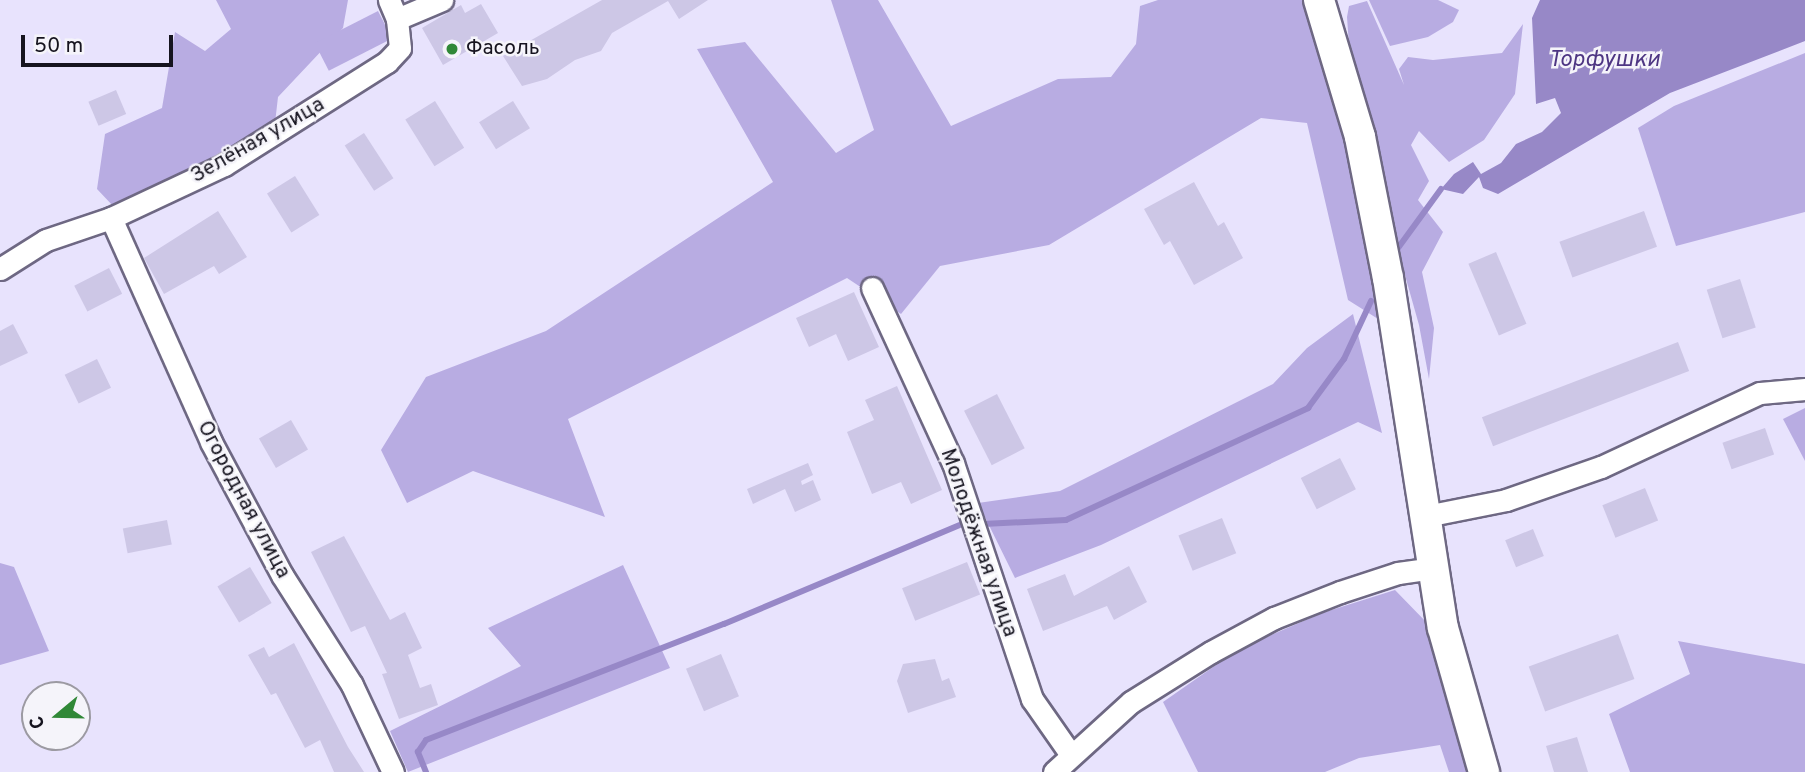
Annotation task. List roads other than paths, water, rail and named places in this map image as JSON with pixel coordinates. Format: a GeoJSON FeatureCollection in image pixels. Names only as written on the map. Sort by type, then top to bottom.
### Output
{"type":"FeatureCollection","features":[{"type":"Feature","properties":{"kind":"street","name":"Зелёная улица"},"geometry":{"type":"LineString","coordinates":[[0,269],[46,240],[111,218],[224,165],[387,62],[401,48],[393,10],[442,0]]}},
{"type":"Feature","properties":{"kind":"street"},"geometry":{"type":"LineString","coordinates":[[1319,0],[1360,137],[1433,568],[1458,690],[1484,772]]}},
{"type":"Feature","properties":{"kind":"street","name":"Огородная улица"},"geometry":{"type":"LineString","coordinates":[[111,218],[211,442],[282,575],[352,685],[393,772]]}},
{"type":"Feature","properties":{"kind":"street","name":"Молодёжная улица"},"geometry":{"type":"LineString","coordinates":[[872,288],[953,463],[1032,699],[1071,755]]}},
{"type":"Feature","properties":{"kind":"street"},"geometry":{"type":"LineString","coordinates":[[1426,516],[1506,500],[1601,467],[1760,393],[1805,389]]}},
{"type":"Feature","properties":{"kind":"street"},"geometry":{"type":"LineString","coordinates":[[1054,772],[1131,702],[1274,618],[1398,573],[1433,568]]}},
{"type":"Feature","properties":{"kind":"water","name":"Торфушки"},"geometry":{"type":"Polygon","coordinates":[[[1540,0],[1805,0],[1805,41],[1670,93],[1498,194],[1483,188],[1479,177],[1463,194],[1441,189],[1454,174],[1473,162],[1481,174],[1501,163],[1516,144],[1542,132],[1561,113],[1555,98],[1536,104],[1532,18],[1540,0]]]}},
{"type":"Feature","properties":{"kind":"waterway"},"geometry":{"type":"LineString","coordinates":[[1398,248],[1441,189]]}},
{"type":"Feature","properties":{"kind":"waterway"},"geometry":{"type":"LineString","coordinates":[[983,524],[1066,520],[1308,408],[1344,359],[1371,301]]}},
{"type":"Feature","properties":{"kind":"waterway"},"geometry":{"type":"LineString","coordinates":[[426,772],[418,752],[426,740],[724,624],[959,525]]}},
{"type":"Feature","properties":{"kind":"place","name":"Фасоль"},"geometry":{"type":"Point","coordinates":[452,49]}}]}
